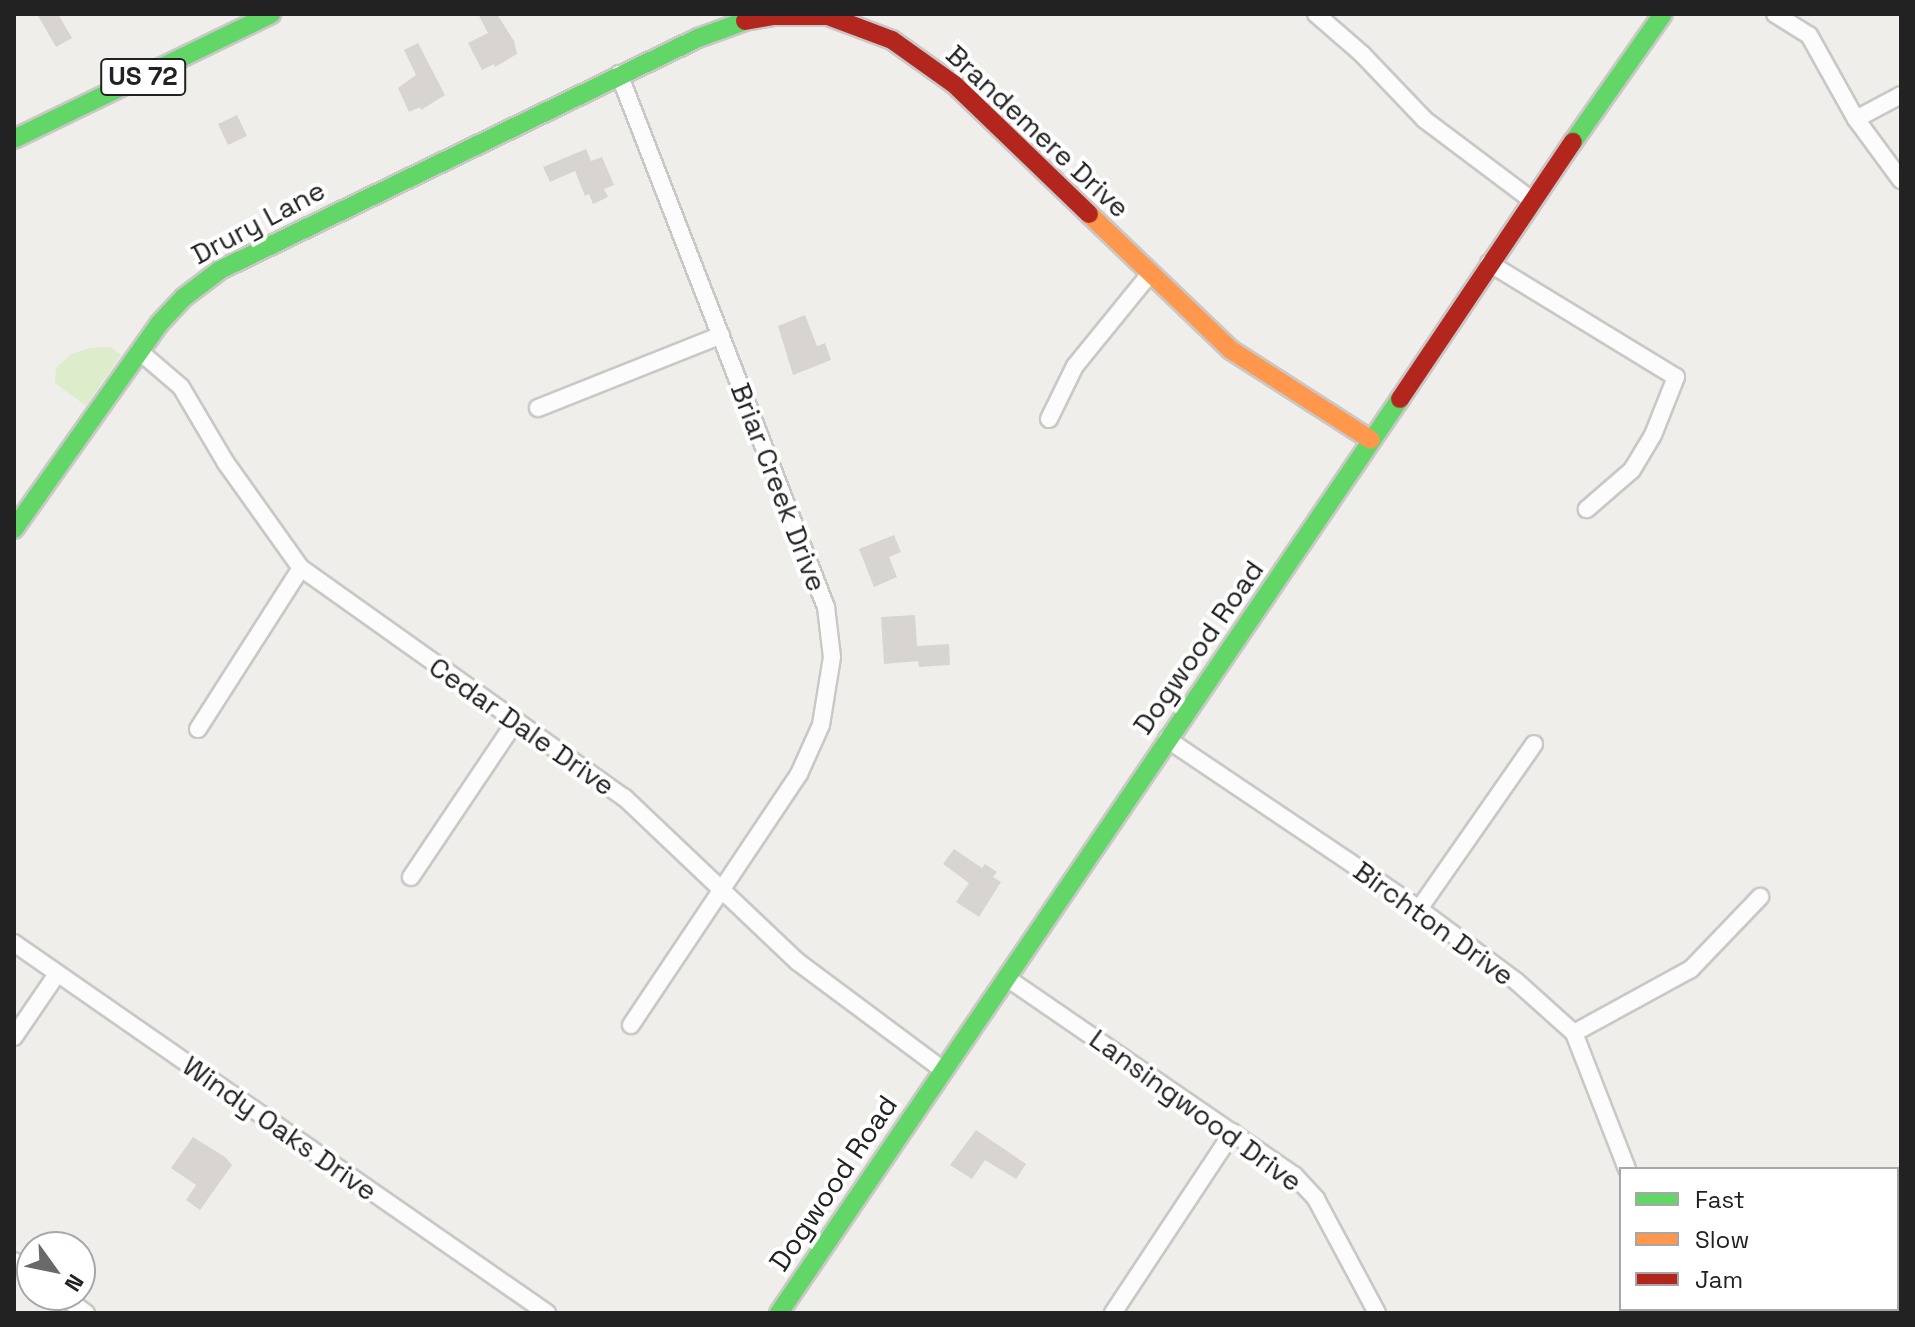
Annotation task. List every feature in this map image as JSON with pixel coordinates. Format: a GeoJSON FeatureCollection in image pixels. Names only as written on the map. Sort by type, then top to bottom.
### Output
{"type":"FeatureCollection","features":[{"type":"Feature","properties":{"kind":"street","name":"US 72"},"geometry":{"type":"LineString","coordinates":[[14,139],[271,14]]}},
{"type":"Feature","properties":{"kind":"street"},"geometry":{"type":"LineString","coordinates":[[1316,14],[1362,54],[1425,120],[1533,201]]}},
{"type":"Feature","properties":{"kind":"street","name":"Dogwood Road"},"geometry":{"type":"LineString","coordinates":[[779,1313],[1167,739],[1278,583],[1489,263],[1663,14]]}},
{"type":"Feature","properties":{"kind":"street"},"geometry":{"type":"LineString","coordinates":[[1775,14],[1809,35],[1856,119],[1901,180]]}},
{"type":"Feature","properties":{"kind":"street","name":"Brandemere Drive"},"geometry":{"type":"LineString","coordinates":[[619,74],[727,26],[773,16],[828,16],[892,40],[955,85],[1149,275],[1231,350],[1371,440]]}},
{"type":"Feature","properties":{"kind":"street","name":"Briar Creek Drive"},"geometry":{"type":"LineString","coordinates":[[619,74],[826,607],[832,657],[829,688],[811,751],[631,1025]]}},
{"type":"Feature","properties":{"kind":"street","name":"Drury Lane"},"geometry":{"type":"LineString","coordinates":[[14,529],[139,351],[183,298],[229,264],[619,74]]}},
{"type":"Feature","properties":{"kind":"street"},"geometry":{"type":"LineString","coordinates":[[1856,119],[1901,95]]}},
{"type":"Feature","properties":{"kind":"street"},"geometry":{"type":"LineString","coordinates":[[1489,263],[1676,377],[1653,435],[1632,470],[1587,509]]}},
{"type":"Feature","properties":{"kind":"street"},"geometry":{"type":"LineString","coordinates":[[1049,419],[1075,366],[1149,275]]}},
{"type":"Feature","properties":{"kind":"street"},"geometry":{"type":"LineString","coordinates":[[538,408],[721,335]]}},
{"type":"Feature","properties":{"kind":"street","name":"Cedar Dale Drive"},"geometry":{"type":"LineString","coordinates":[[139,351],[172,378],[189,397],[226,463],[301,568],[625,798],[833,991],[943,1070]]}},
{"type":"Feature","properties":{"kind":"street"},"geometry":{"type":"LineString","coordinates":[[198,729],[301,568]]}},
{"type":"Feature","properties":{"kind":"street"},"geometry":{"type":"LineString","coordinates":[[411,877],[515,722]]}},
{"type":"Feature","properties":{"kind":"street","name":"Birchton Drive"},"geometry":{"type":"LineString","coordinates":[[1167,739],[1419,909],[1516,981],[1574,1033],[1626,1167]]}},
{"type":"Feature","properties":{"kind":"street"},"geometry":{"type":"LineString","coordinates":[[1419,909],[1534,744]]}},
{"type":"Feature","properties":{"kind":"street"},"geometry":{"type":"LineString","coordinates":[[1574,1033],[1691,969],[1760,897]]}},
{"type":"Feature","properties":{"kind":"street","name":"Windy Oaks Drive"},"geometry":{"type":"LineString","coordinates":[[14,943],[547,1313]]}},
{"type":"Feature","properties":{"kind":"street"},"geometry":{"type":"LineString","coordinates":[[14,1037],[57,974]]}},
{"type":"Feature","properties":{"kind":"street","name":"Lansingwood Drive"},"geometry":{"type":"LineString","coordinates":[[1007,978],[1294,1175],[1316,1199],[1377,1313]]}},
{"type":"Feature","properties":{"kind":"street"},"geometry":{"type":"LineString","coordinates":[[1113,1313],[1233,1132]]}},
{"type":"Feature","properties":{"kind":"green space"},"geometry":{"type":"Polygon","coordinates":[[[111,347],[121,355],[86,406],[55,383],[56,368],[71,354],[90,348],[111,347]]]}},
{"type":"Feature","properties":{"kind":"building"},"geometry":{"type":"Polygon","coordinates":[[[37,14],[58,14],[72,38],[56,47],[37,14]]]}},
{"type":"Feature","properties":{"kind":"building"},"geometry":{"type":"Polygon","coordinates":[[[478,14],[497,14],[514,41],[517,54],[495,67],[494,64],[482,70],[468,43],[488,33],[478,14]]]}},
{"type":"Feature","properties":{"kind":"building"},"geometry":{"type":"Polygon","coordinates":[[[418,43],[445,95],[421,110],[420,107],[409,112],[398,88],[416,75],[404,50],[418,43]]]}},
{"type":"Feature","properties":{"kind":"building"},"geometry":{"type":"Polygon","coordinates":[[[237,115],[247,136],[228,145],[218,124],[237,115]]]}},
{"type":"Feature","properties":{"kind":"building"},"geometry":{"type":"Polygon","coordinates":[[[586,149],[591,161],[602,157],[614,185],[604,189],[608,197],[593,204],[589,194],[585,196],[575,171],[550,182],[543,167],[586,149]]]}},
{"type":"Feature","properties":{"kind":"building"},"geometry":{"type":"Polygon","coordinates":[[[805,315],[817,346],[825,343],[831,360],[793,375],[778,326],[805,315]]]}},
{"type":"Feature","properties":{"kind":"building"},"geometry":{"type":"Polygon","coordinates":[[[894,535],[901,552],[889,557],[897,577],[874,587],[859,549],[894,535]]]}},
{"type":"Feature","properties":{"kind":"building"},"geometry":{"type":"Polygon","coordinates":[[[915,615],[917,646],[949,644],[950,665],[919,667],[918,661],[884,664],[881,617],[915,615]]]}},
{"type":"Feature","properties":{"kind":"building"},"geometry":{"type":"Polygon","coordinates":[[[954,849],[982,868],[985,864],[997,872],[993,877],[1001,882],[979,917],[956,902],[969,883],[943,864],[954,849]]]}},
{"type":"Feature","properties":{"kind":"building"},"geometry":{"type":"Polygon","coordinates":[[[976,1130],[1026,1164],[1016,1179],[985,1160],[972,1179],[950,1165],[976,1130]]]}},
{"type":"Feature","properties":{"kind":"building"},"geometry":{"type":"Polygon","coordinates":[[[193,1137],[225,1157],[232,1165],[200,1210],[186,1200],[196,1185],[171,1168],[193,1137]]]}},
{"type":"Feature","properties":{"kind":"traffic: fast"},"geometry":{"type":"LineString","coordinates":[[14,139],[271,14]]}},
{"type":"Feature","properties":{"kind":"traffic: fast"},"geometry":{"type":"LineString","coordinates":[[1573,142],[1663,14]]}},
{"type":"Feature","properties":{"kind":"traffic: fast"},"geometry":{"type":"LineString","coordinates":[[14,529],[159,324],[183,298],[220,270],[698,38],[745,21]]}},
{"type":"Feature","properties":{"kind":"traffic: fast"},"geometry":{"type":"LineString","coordinates":[[779,1313],[1400,399]]}},
{"type":"Feature","properties":{"kind":"traffic: slow"},"geometry":{"type":"LineString","coordinates":[[1089,214],[1231,350],[1371,440]]}},
{"type":"Feature","properties":{"kind":"traffic: jam"},"geometry":{"type":"LineString","coordinates":[[745,21],[773,16],[828,16],[892,40],[955,85],[1089,214]]}},
{"type":"Feature","properties":{"kind":"traffic: jam"},"geometry":{"type":"LineString","coordinates":[[1400,399],[1573,142]]}}]}
